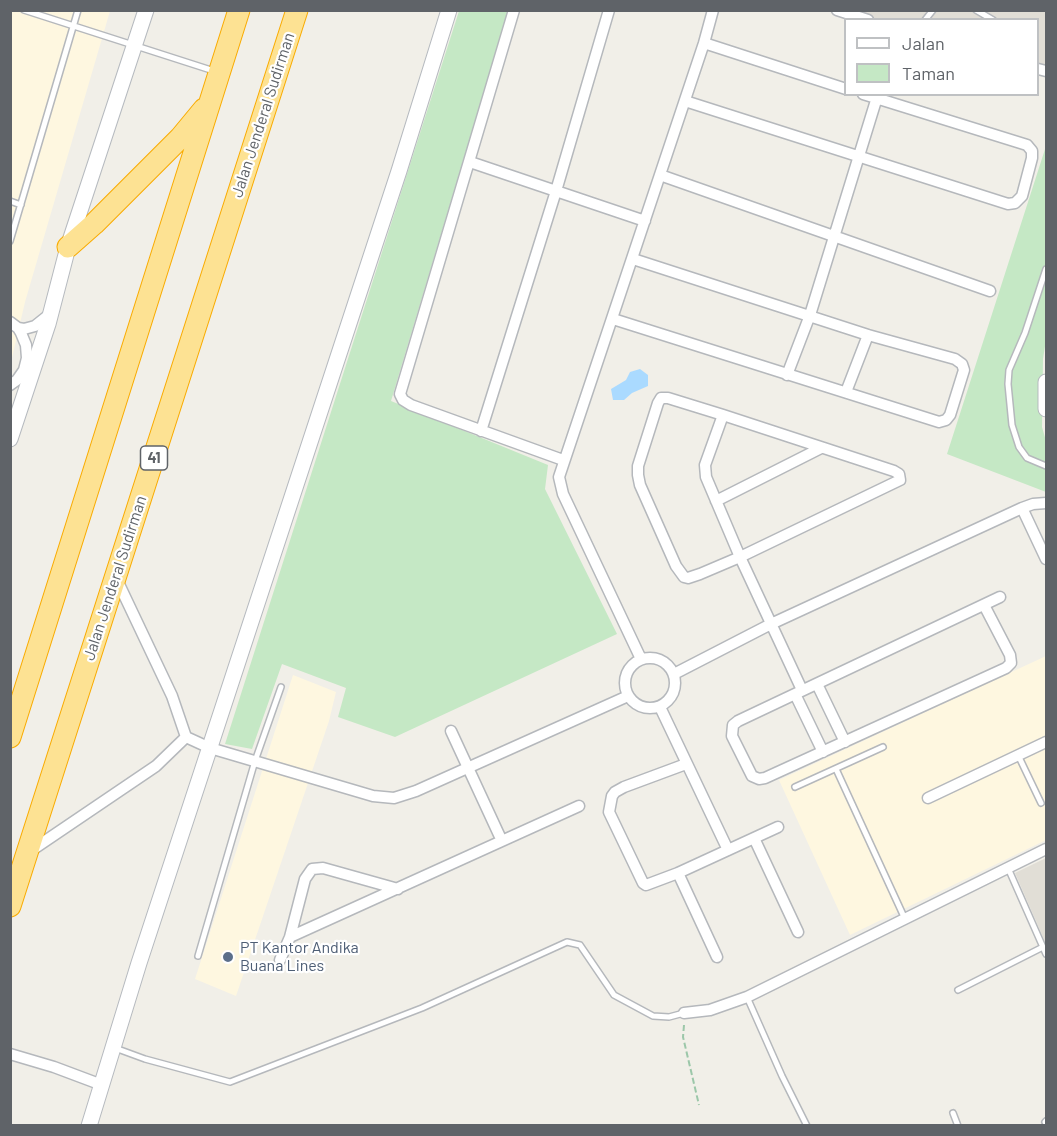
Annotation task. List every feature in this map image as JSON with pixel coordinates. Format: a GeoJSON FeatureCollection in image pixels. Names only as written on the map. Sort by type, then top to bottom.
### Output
{"type":"FeatureCollection","features":[{"type":"Feature","properties":{"kind":"highway"},"geometry":{"type":"LineString","coordinates":[[10,737],[239,10]]}},
{"type":"Feature","properties":{"kind":"highway","name":"Jalan Jenderal Sudirman"},"geometry":{"type":"LineString","coordinates":[[10,906],[297,10]]}},
{"type":"Feature","properties":{"kind":"highway"},"geometry":{"type":"LineString","coordinates":[[68,247],[180,138],[210,102]]}},
{"type":"Feature","properties":{"kind":"street"},"geometry":{"type":"LineString","coordinates":[[13,433],[68,247],[146,10]]}},
{"type":"Feature","properties":{"kind":"street"},"geometry":{"type":"LineString","coordinates":[[89,1125],[139,963],[449,10]]}},
{"type":"Feature","properties":{"kind":"street"},"geometry":{"type":"LineString","coordinates":[[514,10],[400,394],[403,400],[411,405],[563,460]]}},
{"type":"Feature","properties":{"kind":"street"},"geometry":{"type":"LineString","coordinates":[[481,431],[556,191],[609,10]]}},
{"type":"Feature","properties":{"kind":"street"},"geometry":{"type":"LineString","coordinates":[[641,659],[560,488],[559,477],[633,259],[713,10]]}},
{"type":"Feature","properties":{"kind":"street"},"geometry":{"type":"LineString","coordinates":[[840,11],[862,18]]}},
{"type":"Feature","properties":{"kind":"street"},"geometry":{"type":"LineString","coordinates":[[704,43],[844,88]]}},
{"type":"Feature","properties":{"kind":"street"},"geometry":{"type":"LineString","coordinates":[[685,101],[860,158],[1008,204],[1018,201],[1022,196],[1032,151],[1027,145],[877,97],[860,158],[810,315],[787,375]]}},
{"type":"Feature","properties":{"kind":"street"},"geometry":{"type":"LineString","coordinates":[[470,162],[645,221]]}},
{"type":"Feature","properties":{"kind":"street"},"geometry":{"type":"LineString","coordinates":[[660,175],[990,291]]}},
{"type":"Feature","properties":{"kind":"street"},"geometry":{"type":"LineString","coordinates":[[613,319],[939,422],[946,420],[950,415],[964,369],[959,361],[868,335],[633,259]]}},
{"type":"Feature","properties":{"kind":"street"},"geometry":{"type":"LineString","coordinates":[[14,325],[24,329],[35,326],[50,314]]}},
{"type":"Feature","properties":{"kind":"street"},"geometry":{"type":"LineString","coordinates":[[10,385],[24,370],[27,358],[26,345],[14,325]]}},
{"type":"Feature","properties":{"kind":"street"},"geometry":{"type":"LineString","coordinates":[[846,392],[868,335]]}},
{"type":"Feature","properties":{"kind":"street"},"geometry":{"type":"LineString","coordinates":[[1047,382],[1047,409]]}},
{"type":"Feature","properties":{"kind":"street"},"geometry":{"type":"LineString","coordinates":[[661,398],[668,398],[723,415],[894,471],[899,474],[900,480],[740,557],[688,578],[680,574],[640,485],[638,466],[661,398]]}},
{"type":"Feature","properties":{"kind":"street"},"geometry":{"type":"LineString","coordinates":[[10,411],[13,433]]}},
{"type":"Feature","properties":{"kind":"street"},"geometry":{"type":"LineString","coordinates":[[723,415],[704,471],[771,624],[823,752]]}},
{"type":"Feature","properties":{"kind":"street"},"geometry":{"type":"LineString","coordinates":[[716,501],[821,448]]}},
{"type":"Feature","properties":{"kind":"street"},"geometry":{"type":"LineString","coordinates":[[674,674],[771,624],[1022,508],[1047,503]]}},
{"type":"Feature","properties":{"kind":"street"},"geometry":{"type":"LineString","coordinates":[[1022,508],[1047,559]]}},
{"type":"Feature","properties":{"kind":"street"},"geometry":{"type":"LineString","coordinates":[[116,577],[172,696],[186,737],[210,748],[386,799],[417,791],[628,696]]}},
{"type":"Feature","properties":{"kind":"street"},"geometry":{"type":"LineString","coordinates":[[984,605],[1010,655],[1011,663],[1006,668],[823,752],[759,779],[752,776],[732,736],[733,725],[738,721],[1000,597]]}},
{"type":"Feature","properties":{"kind":"street"},"geometry":{"type":"LineString","coordinates":[[649,658],[664,662],[674,674],[675,690],[672,697],[660,707],[650,709],[641,707],[628,696],[625,687],[628,670],[641,659],[649,658]]}},
{"type":"Feature","properties":{"kind":"street"},"geometry":{"type":"LineString","coordinates":[[817,684],[845,742]]}},
{"type":"Feature","properties":{"kind":"street"},"geometry":{"type":"LineString","coordinates":[[660,707],[728,850]]}},
{"type":"Feature","properties":{"kind":"street"},"geometry":{"type":"LineString","coordinates":[[451,731],[501,839]]}},
{"type":"Feature","properties":{"kind":"street"},"geometry":{"type":"LineString","coordinates":[[26,854],[156,766],[186,737]]}},
{"type":"Feature","properties":{"kind":"street"},"geometry":{"type":"LineString","coordinates":[[928,798],[1047,742]]}},
{"type":"Feature","properties":{"kind":"street"},"geometry":{"type":"LineString","coordinates":[[686,764],[624,787],[615,792],[609,804],[609,812],[643,883],[646,885],[678,873],[778,827]]}},
{"type":"Feature","properties":{"kind":"street"},"geometry":{"type":"LineString","coordinates":[[290,936],[398,889],[501,839],[579,806]]}},
{"type":"Feature","properties":{"kind":"street"},"geometry":{"type":"LineString","coordinates":[[754,838],[798,932]]}},
{"type":"Feature","properties":{"kind":"street"},"geometry":{"type":"LineString","coordinates":[[684,1013],[710,1010],[747,997],[1047,849]]}},
{"type":"Feature","properties":{"kind":"street"},"geometry":{"type":"LineString","coordinates":[[280,960],[290,936],[304,879],[312,869],[323,868],[398,889]]}},
{"type":"Feature","properties":{"kind":"street"},"geometry":{"type":"LineString","coordinates":[[678,873],[717,957]]}},
{"type":"Feature","properties":{"kind":"street"},"geometry":{"type":"LineString","coordinates":[[10,1054],[102,1085]]}},
{"type":"Feature","properties":{"kind":"lane"},"geometry":{"type":"LineString","coordinates":[[24,10],[218,72]]}},
{"type":"Feature","properties":{"kind":"lane"},"geometry":{"type":"LineString","coordinates":[[10,241],[78,10]]}},
{"type":"Feature","properties":{"kind":"lane"},"geometry":{"type":"LineString","coordinates":[[976,10],[990,18]]}},
{"type":"Feature","properties":{"kind":"lane"},"geometry":{"type":"LineString","coordinates":[[10,201],[21,205]]}},
{"type":"Feature","properties":{"kind":"lane"},"geometry":{"type":"LineString","coordinates":[[1047,269],[1025,333],[1009,370],[1008,384],[1012,425],[1020,447],[1027,458],[1047,466]]}},
{"type":"Feature","properties":{"kind":"lane"},"geometry":{"type":"LineString","coordinates":[[198,956],[255,761],[281,687]]}},
{"type":"Feature","properties":{"kind":"lane"},"geometry":{"type":"LineString","coordinates":[[795,787],[883,747]]}},
{"type":"Feature","properties":{"kind":"lane"},"geometry":{"type":"LineString","coordinates":[[1018,755],[1041,803]]}},
{"type":"Feature","properties":{"kind":"lane"},"geometry":{"type":"LineString","coordinates":[[836,769],[905,919]]}},
{"type":"Feature","properties":{"kind":"lane"},"geometry":{"type":"LineString","coordinates":[[1008,868],[1047,954]]}},
{"type":"Feature","properties":{"kind":"lane"},"geometry":{"type":"LineString","coordinates":[[113,1047],[145,1059],[230,1082],[422,1008],[567,942],[580,945],[614,995],[653,1016],[669,1017],[684,1013]]}},
{"type":"Feature","properties":{"kind":"lane"},"geometry":{"type":"LineString","coordinates":[[958,990],[1043,947]]}},
{"type":"Feature","properties":{"kind":"lane"},"geometry":{"type":"LineString","coordinates":[[747,997],[782,1076],[807,1125]]}},
{"type":"Feature","properties":{"kind":"lane"},"geometry":{"type":"LineString","coordinates":[[953,1113],[958,1125]]}},
{"type":"Feature","properties":{"kind":"path"},"geometry":{"type":"LineString","coordinates":[[684,1013],[683,1037],[699,1105]]}},
{"type":"Feature","properties":{"kind":"shaded area"},"geometry":{"type":"Polygon","coordinates":[[[842,10],[1046,11],[1046,77],[1039,74],[1039,18],[861,18],[842,10]]]}},
{"type":"Feature","properties":{"kind":"shaded area"},"geometry":{"type":"Polygon","coordinates":[[[11,11],[110,11],[25,302],[11,362],[11,11]]]}},
{"type":"Feature","properties":{"kind":"shaded area"},"geometry":{"type":"Polygon","coordinates":[[[1046,656],[1046,840],[850,935],[779,780],[1046,656]]]}},
{"type":"Feature","properties":{"kind":"shaded area"},"geometry":{"type":"Polygon","coordinates":[[[293,675],[336,692],[329,721],[236,996],[195,979],[293,675]]]}},
{"type":"Feature","properties":{"kind":"shaded area"},"geometry":{"type":"Polygon","coordinates":[[[1046,858],[1046,944],[1015,873],[1046,858]]]}},
{"type":"Feature","properties":{"kind":"green space"},"geometry":{"type":"Polygon","coordinates":[[[459,11],[508,11],[391,401],[548,465],[545,489],[617,634],[395,737],[338,717],[346,688],[282,664],[252,749],[225,744],[459,11]]]}},
{"type":"Feature","properties":{"kind":"green space"},"geometry":{"type":"Polygon","coordinates":[[[1046,146],[1046,340],[1043,359],[1042,427],[1046,441],[1046,492],[947,454],[1046,146]]]}},
{"type":"Feature","properties":{"kind":"water"},"geometry":{"type":"Polygon","coordinates":[[[640,369],[648,375],[648,386],[632,393],[624,400],[613,400],[611,389],[626,380],[630,372],[640,369]]]}},
{"type":"Feature","properties":{"kind":"place","name":"PT Kantor Andika Buana Lines"},"geometry":{"type":"Point","coordinates":[228,957]}}]}
